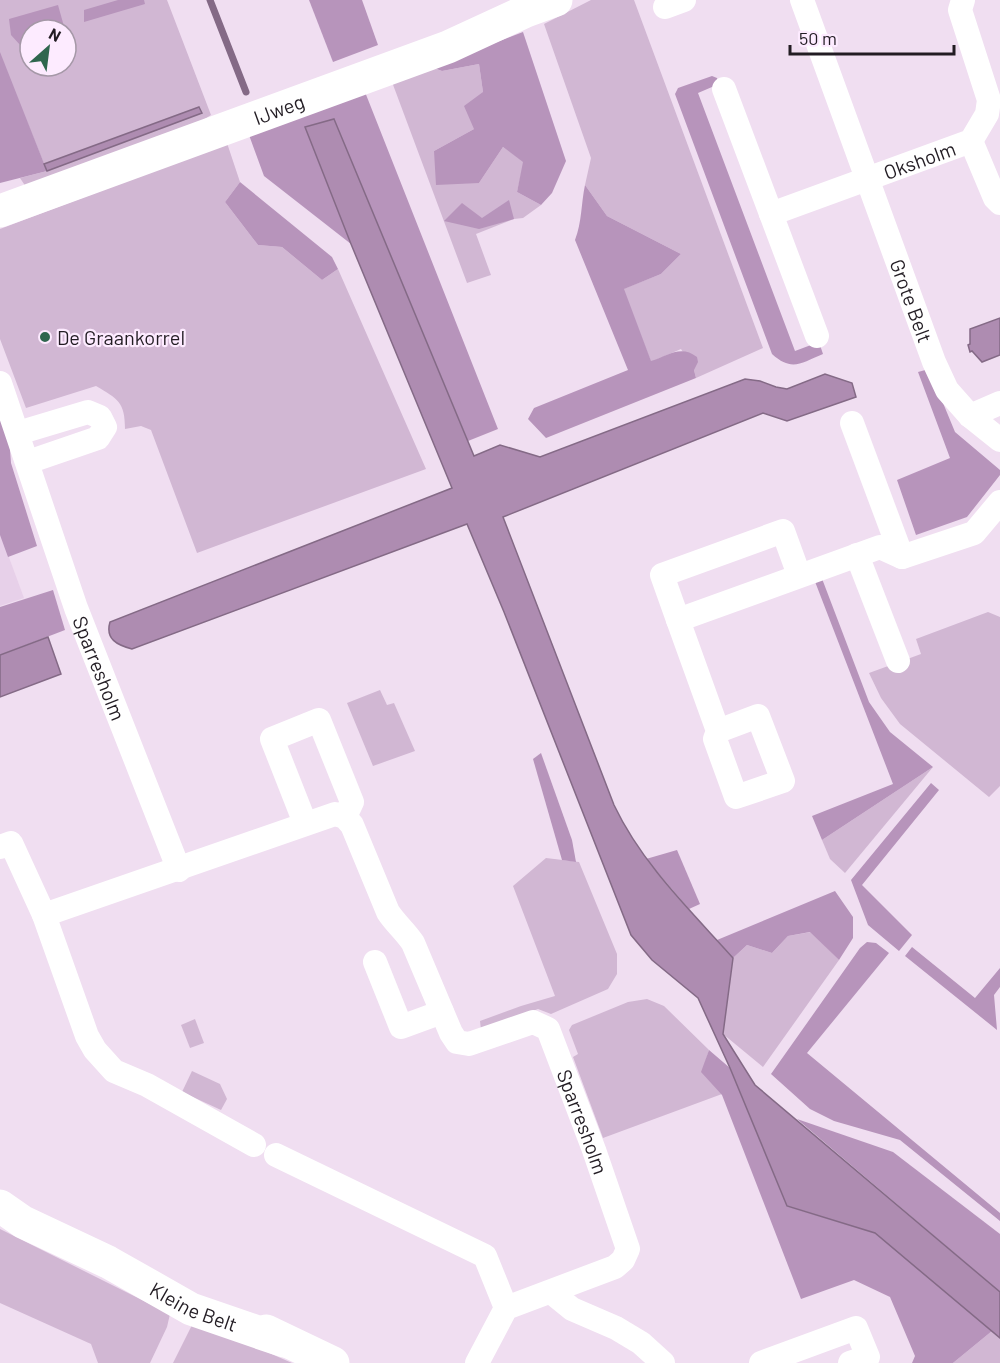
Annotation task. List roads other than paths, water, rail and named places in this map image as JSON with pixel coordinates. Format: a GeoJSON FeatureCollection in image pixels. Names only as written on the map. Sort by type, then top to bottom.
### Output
{"type":"FeatureCollection","features":[{"type":"Feature","properties":{"kind":"street","name":"IJweg"},"geometry":{"type":"LineString","coordinates":[[0,211],[448,47],[526,11],[556,0]]}},
{"type":"Feature","properties":{"kind":"street","name":"Grote Belt"},"geometry":{"type":"LineString","coordinates":[[802,0],[946,390],[970,416],[1000,440]]}},
{"type":"Feature","properties":{"kind":"street","name":"Oksholm"},"geometry":{"type":"LineString","coordinates":[[866,178],[970,141],[987,114],[989,100],[960,10],[963,0]]}},
{"type":"Feature","properties":{"kind":"street"},"geometry":{"type":"LineString","coordinates":[[724,89],[817,336]]}},
{"type":"Feature","properties":{"kind":"street","name":"Oksholm"},"geometry":{"type":"LineString","coordinates":[[970,141],[995,198],[1000,203]]}},
{"type":"Feature","properties":{"kind":"street"},"geometry":{"type":"LineString","coordinates":[[771,214],[866,178]]}},
{"type":"Feature","properties":{"kind":"street","name":"Sparresholm"},"geometry":{"type":"LineString","coordinates":[[0,383],[76,608],[179,870]]}},
{"type":"Feature","properties":{"kind":"street"},"geometry":{"type":"LineString","coordinates":[[970,416],[1000,403]]}},
{"type":"Feature","properties":{"kind":"street"},"geometry":{"type":"LineString","coordinates":[[18,434],[88,412],[100,417],[105,427],[98,438],[28,462]]}},
{"type":"Feature","properties":{"kind":"street"},"geometry":{"type":"LineString","coordinates":[[852,423],[902,557]]}},
{"type":"Feature","properties":{"kind":"street"},"geometry":{"type":"LineString","coordinates":[[678,620],[880,547],[902,557],[974,533],[1000,502]]}},
{"type":"Feature","properties":{"kind":"street"},"geometry":{"type":"LineString","coordinates":[[718,731],[662,575],[783,531],[799,575]]}},
{"type":"Feature","properties":{"kind":"street"},"geometry":{"type":"LineString","coordinates":[[857,555],[897,661]]}},
{"type":"Feature","properties":{"kind":"street"},"geometry":{"type":"LineString","coordinates":[[44,915],[335,814],[345,817],[352,802],[319,720],[272,739],[305,824]]}},
{"type":"Feature","properties":{"kind":"street","name":"Sparresholm"},"geometry":{"type":"LineString","coordinates":[[345,817],[352,825],[388,912],[395,923],[405,930],[413,943],[451,1033],[457,1042],[469,1044],[533,1022],[548,1029],[594,1149],[628,1249],[623,1260],[615,1267],[506,1308]]}},
{"type":"Feature","properties":{"kind":"street"},"geometry":{"type":"LineString","coordinates":[[0,847],[11,843],[44,915],[87,1036],[95,1050],[114,1071],[147,1085],[254,1145]]}},
{"type":"Feature","properties":{"kind":"street"},"geometry":{"type":"LineString","coordinates":[[375,962],[401,1027],[442,1012]]}},
{"type":"Feature","properties":{"kind":"street"},"geometry":{"type":"LineString","coordinates":[[276,1155],[485,1256],[506,1308],[477,1363]]}},
{"type":"Feature","properties":{"kind":"street","name":"Kleine Belt"},"geometry":{"type":"LineString","coordinates":[[0,1206],[23,1222],[108,1262],[199,1294],[284,1341],[333,1363]]}},
{"type":"Feature","properties":{"kind":"street"},"geometry":{"type":"LineString","coordinates":[[551,1292],[572,1309],[616,1328],[641,1343],[663,1363]]}},
{"type":"Feature","properties":{"kind":"street"},"geometry":{"type":"LineString","coordinates":[[761,1363],[801,1356],[856,1328],[868,1357],[850,1363]]}},
{"type":"Feature","properties":{"kind":"waterway"},"geometry":{"type":"LineString","coordinates":[[210,0],[246,92]]}},
{"type":"Feature","properties":{"kind":"place","name":"De Graankorrel"},"geometry":{"type":"Point","coordinates":[45,337]}}]}
